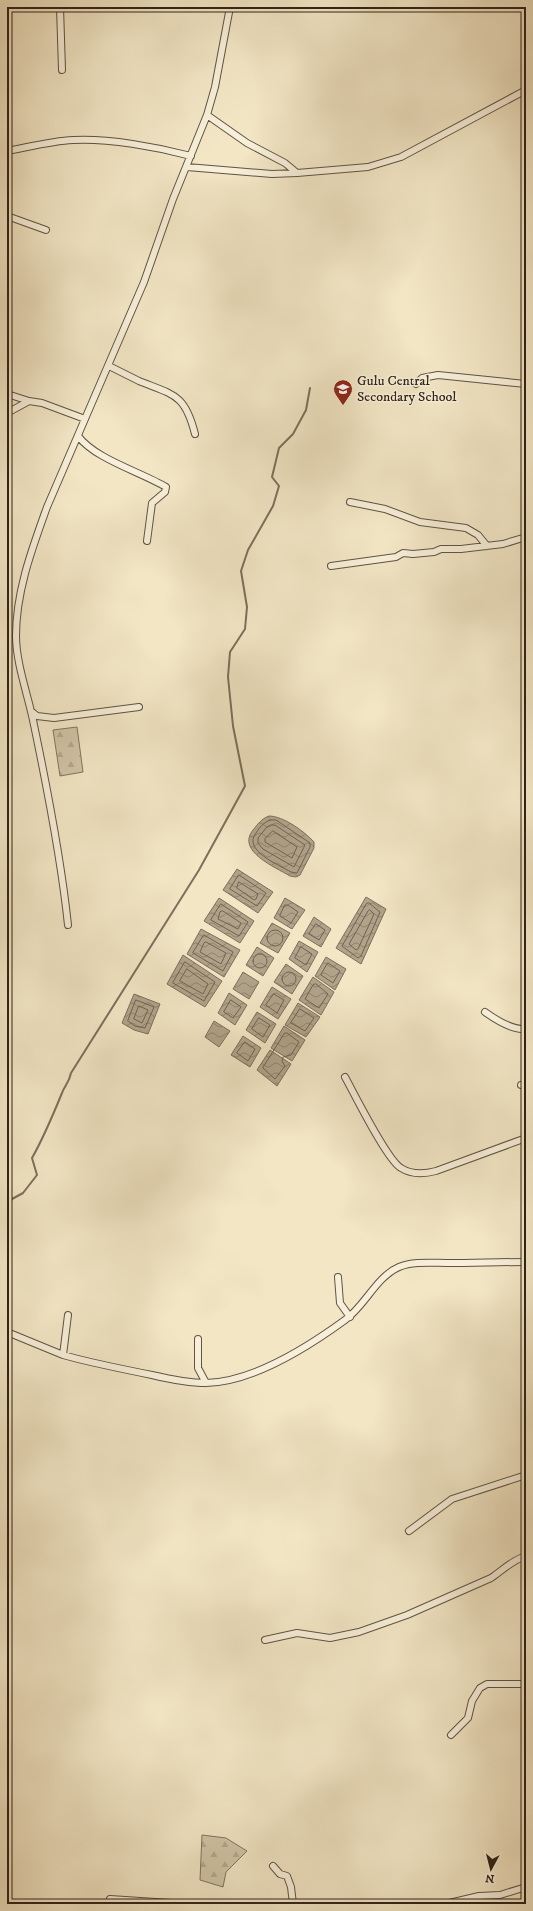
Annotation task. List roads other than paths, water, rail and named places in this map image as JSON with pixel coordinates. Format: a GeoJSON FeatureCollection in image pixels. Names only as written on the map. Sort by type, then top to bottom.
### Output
{"type":"FeatureCollection","features":[{"type":"Feature","properties":{"kind":"street"},"geometry":{"type":"LineString","coordinates":[[60,7],[62,70]]}},
{"type":"Feature","properties":{"kind":"street"},"geometry":{"type":"LineString","coordinates":[[68,925],[53,816],[31,711],[24,685],[16,637],[21,593],[34,542],[85,418],[109,366],[144,282],[173,199],[187,167],[206,115],[215,87],[230,7]]}},
{"type":"Feature","properties":{"kind":"street"},"geometry":{"type":"LineString","coordinates":[[187,167],[272,174],[297,174],[368,167],[401,157],[526,90]]}},
{"type":"Feature","properties":{"kind":"street"},"geometry":{"type":"LineString","coordinates":[[206,115],[247,143],[285,163],[297,174]]}},
{"type":"Feature","properties":{"kind":"street"},"geometry":{"type":"LineString","coordinates":[[7,152],[55,142],[88,140],[141,146],[191,156]]}},
{"type":"Feature","properties":{"kind":"street"},"geometry":{"type":"LineString","coordinates":[[7,216],[46,230]]}},
{"type":"Feature","properties":{"kind":"street"},"geometry":{"type":"LineString","coordinates":[[109,366],[141,381],[163,389],[176,397],[187,409],[195,434]]}},
{"type":"Feature","properties":{"kind":"street"},"geometry":{"type":"LineString","coordinates":[[416,384],[422,378],[443,375],[526,384]]}},
{"type":"Feature","properties":{"kind":"street"},"geometry":{"type":"LineString","coordinates":[[7,394],[29,401],[42,403],[85,418]]}},
{"type":"Feature","properties":{"kind":"street"},"geometry":{"type":"LineString","coordinates":[[7,413],[29,401]]}},
{"type":"Feature","properties":{"kind":"street"},"geometry":{"type":"LineString","coordinates":[[78,436],[82,441],[98,453],[166,487],[165,492],[152,503],[148,519],[147,541]]}},
{"type":"Feature","properties":{"kind":"street"},"geometry":{"type":"LineString","coordinates":[[350,502],[385,509],[420,522],[466,528],[478,535],[487,546]]}},
{"type":"Feature","properties":{"kind":"street"},"geometry":{"type":"LineString","coordinates":[[331,566],[393,557],[402,553],[414,554],[434,552],[441,549],[504,544],[522,540],[526,537]]}},
{"type":"Feature","properties":{"kind":"street"},"geometry":{"type":"LineString","coordinates":[[31,711],[37,716],[54,718],[139,707]]}},
{"type":"Feature","properties":{"kind":"street"},"geometry":{"type":"LineString","coordinates":[[485,1012],[492,1018],[514,1028],[526,1029]]}},
{"type":"Feature","properties":{"kind":"street"},"geometry":{"type":"LineString","coordinates":[[345,1077],[390,1155],[399,1168],[407,1172],[426,1174],[526,1138]]}},
{"type":"Feature","properties":{"kind":"street"},"geometry":{"type":"LineString","coordinates":[[7,1332],[63,1356],[168,1379],[206,1383],[224,1381],[245,1376],[263,1368],[333,1329],[350,1317],[379,1283],[399,1267],[411,1264],[433,1263],[526,1262]]}},
{"type":"Feature","properties":{"kind":"street"},"geometry":{"type":"LineString","coordinates":[[338,1277],[340,1303],[350,1317]]}},
{"type":"Feature","properties":{"kind":"street"},"geometry":{"type":"LineString","coordinates":[[63,1356],[68,1315]]}},
{"type":"Feature","properties":{"kind":"street"},"geometry":{"type":"LineString","coordinates":[[198,1339],[198,1368],[206,1383]]}},
{"type":"Feature","properties":{"kind":"street"},"geometry":{"type":"LineString","coordinates":[[409,1531],[452,1499],[526,1476]]}},
{"type":"Feature","properties":{"kind":"street"},"geometry":{"type":"LineString","coordinates":[[265,1640],[302,1632],[330,1638],[359,1632],[384,1624],[491,1578],[505,1569],[512,1561],[526,1556]]}},
{"type":"Feature","properties":{"kind":"street"},"geometry":{"type":"LineString","coordinates":[[452,1735],[468,1718],[472,1701],[480,1688],[487,1684],[526,1684]]}},
{"type":"Feature","properties":{"kind":"street"},"geometry":{"type":"LineString","coordinates":[[273,1866],[280,1874],[287,1876],[291,1887],[293,1904]]}},
{"type":"Feature","properties":{"kind":"street"},"geometry":{"type":"LineString","coordinates":[[445,1904],[479,1896],[500,1896],[526,1887]]}},
{"type":"Feature","properties":{"kind":"street"},"geometry":{"type":"LineString","coordinates":[[110,1899],[186,1904]]}},
{"type":"Feature","properties":{"kind":"water"},"geometry":{"type":"Polygon","coordinates":[[[269,816],[287,821],[305,833],[314,842],[314,848],[300,875],[296,877],[290,876],[267,863],[253,851],[250,845],[249,838],[253,830],[262,820],[269,816]]]}},
{"type":"Feature","properties":{"kind":"water"},"geometry":{"type":"Polygon","coordinates":[[[237,869],[273,892],[258,913],[223,890],[237,869]]]}},
{"type":"Feature","properties":{"kind":"water"},"geometry":{"type":"Polygon","coordinates":[[[366,897],[386,909],[361,964],[336,948],[366,897]]]}},
{"type":"Feature","properties":{"kind":"water"},"geometry":{"type":"Polygon","coordinates":[[[219,898],[254,921],[240,943],[204,921],[219,898]]]}},
{"type":"Feature","properties":{"kind":"water"},"geometry":{"type":"Polygon","coordinates":[[[285,898],[305,910],[292,929],[274,918],[285,898]]]}},
{"type":"Feature","properties":{"kind":"water"},"geometry":{"type":"Polygon","coordinates":[[[314,917],[331,929],[321,947],[303,936],[314,917]]]}},
{"type":"Feature","properties":{"kind":"water"},"geometry":{"type":"Polygon","coordinates":[[[272,923],[290,933],[278,953],[260,943],[272,923]]]}},
{"type":"Feature","properties":{"kind":"water"},"geometry":{"type":"Polygon","coordinates":[[[201,929],[240,950],[224,977],[187,954],[201,929]]]}},
{"type":"Feature","properties":{"kind":"water"},"geometry":{"type":"Polygon","coordinates":[[[299,941],[318,952],[307,972],[289,959],[299,941]]]}},
{"type":"Feature","properties":{"kind":"water"},"geometry":{"type":"Polygon","coordinates":[[[257,947],[274,958],[263,976],[246,965],[257,947]]]}},
{"type":"Feature","properties":{"kind":"water"},"geometry":{"type":"Polygon","coordinates":[[[183,955],[222,981],[205,1007],[167,984],[183,955]]]}},
{"type":"Feature","properties":{"kind":"water"},"geometry":{"type":"Polygon","coordinates":[[[326,957],[346,969],[335,990],[315,976],[326,957]]]}},
{"type":"Feature","properties":{"kind":"water"},"geometry":{"type":"Polygon","coordinates":[[[286,964],[303,976],[292,994],[274,982],[286,964]]]}},
{"type":"Feature","properties":{"kind":"water"},"geometry":{"type":"Polygon","coordinates":[[[243,972],[259,982],[249,999],[233,989],[243,972]]]}},
{"type":"Feature","properties":{"kind":"water"},"geometry":{"type":"Polygon","coordinates":[[[313,977],[334,992],[321,1015],[299,1000],[313,977]]]}},
{"type":"Feature","properties":{"kind":"water"},"geometry":{"type":"Polygon","coordinates":[[[272,987],[291,999],[278,1019],[260,1007],[272,987]]]}},
{"type":"Feature","properties":{"kind":"water"},"geometry":{"type":"Polygon","coordinates":[[[229,993],[247,1005],[235,1025],[218,1013],[229,993]]]}},
{"type":"Feature","properties":{"kind":"water"},"geometry":{"type":"Polygon","coordinates":[[[134,994],[160,1004],[148,1034],[134,1030],[122,1023],[134,994]]]}},
{"type":"Feature","properties":{"kind":"water"},"geometry":{"type":"Polygon","coordinates":[[[298,1003],[320,1017],[306,1037],[285,1025],[298,1003]]]}},
{"type":"Feature","properties":{"kind":"water"},"geometry":{"type":"Polygon","coordinates":[[[257,1012],[276,1024],[265,1043],[246,1030],[257,1012]]]}},
{"type":"Feature","properties":{"kind":"water"},"geometry":{"type":"Polygon","coordinates":[[[214,1021],[230,1031],[219,1047],[205,1037],[214,1021]]]}},
{"type":"Feature","properties":{"kind":"water"},"geometry":{"type":"Polygon","coordinates":[[[284,1026],[305,1040],[292,1061],[271,1048],[284,1026]]]}},
{"type":"Feature","properties":{"kind":"water"},"geometry":{"type":"Polygon","coordinates":[[[243,1036],[261,1048],[250,1067],[231,1055],[243,1036]]]}},
{"type":"Feature","properties":{"kind":"water"},"geometry":{"type":"Polygon","coordinates":[[[270,1050],[291,1064],[277,1086],[257,1070],[270,1050]]]}},
{"type":"Feature","properties":{"kind":"waterway"},"geometry":{"type":"LineString","coordinates":[[7,1208],[12,1199],[23,1193],[37,1175],[32,1158],[71,1073],[199,870],[245,786],[233,726],[228,677],[230,652],[245,629],[247,607],[241,571],[248,550],[273,506],[279,486],[272,477],[279,448],[293,434],[306,410],[310,388]]}},
{"type":"Feature","properties":{"kind":"place","name":"Gulu Central Secondary School"},"geometry":{"type":"Point","coordinates":[343,406]}}]}
